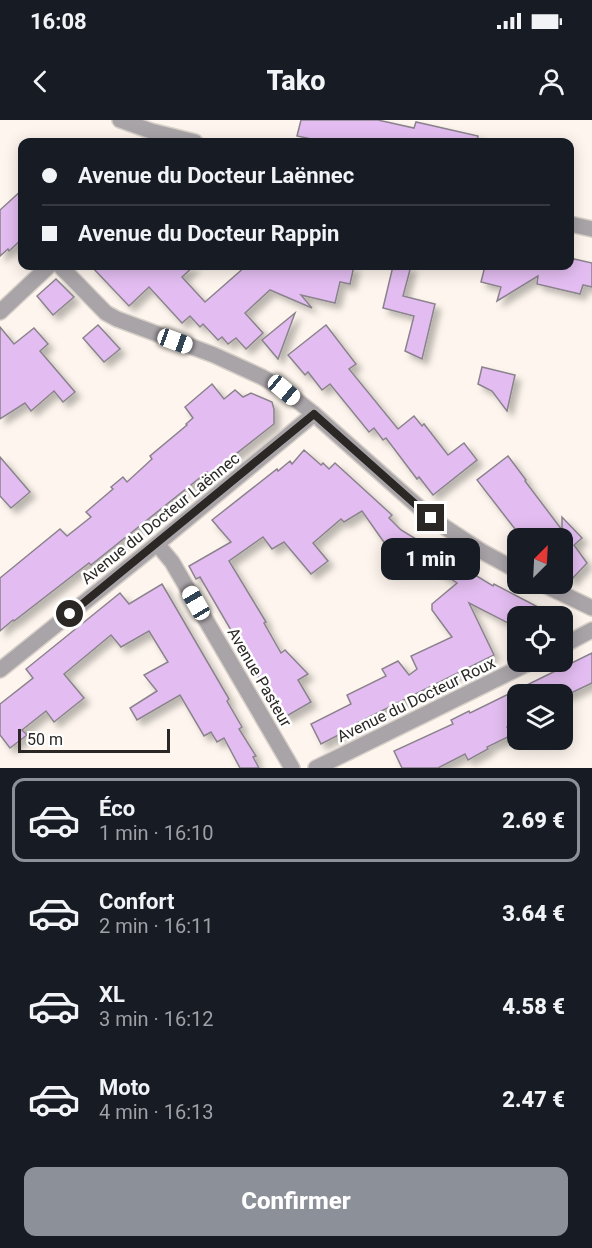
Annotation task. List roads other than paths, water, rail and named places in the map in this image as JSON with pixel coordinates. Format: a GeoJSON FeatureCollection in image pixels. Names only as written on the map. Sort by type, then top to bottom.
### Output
{"type":"FeatureCollection","features":[{"type":"Feature","properties":{"kind":"street"},"geometry":{"type":"LineString","coordinates":[[120,120],[165,138]]}},
{"type":"Feature","properties":{"kind":"street"},"geometry":{"type":"LineString","coordinates":[[574,225],[592,229]]}},
{"type":"Feature","properties":{"kind":"street"},"geometry":{"type":"LineString","coordinates":[[0,312],[45,270]]}},
{"type":"Feature","properties":{"kind":"street"},"geometry":{"type":"LineString","coordinates":[[64,270],[106,313],[117,319],[214,355],[284,390],[431,518],[507,565]]}},
{"type":"Feature","properties":{"kind":"street","name":"Avenue du Docteur Laënnec"},"geometry":{"type":"LineString","coordinates":[[0,670],[314,414]]}},
{"type":"Feature","properties":{"kind":"street","name":"Avenue Pasteur"},"geometry":{"type":"LineString","coordinates":[[157,544],[172,562],[292,768]]}},
{"type":"Feature","properties":{"kind":"street"},"geometry":{"type":"LineString","coordinates":[[563,594],[592,608]]}},
{"type":"Feature","properties":{"kind":"street"},"geometry":{"type":"LineString","coordinates":[[573,640],[592,630]]}},
{"type":"Feature","properties":{"kind":"street","name":"Avenue du Docteur Roux"},"geometry":{"type":"LineString","coordinates":[[316,768],[511,672]]}}]}
